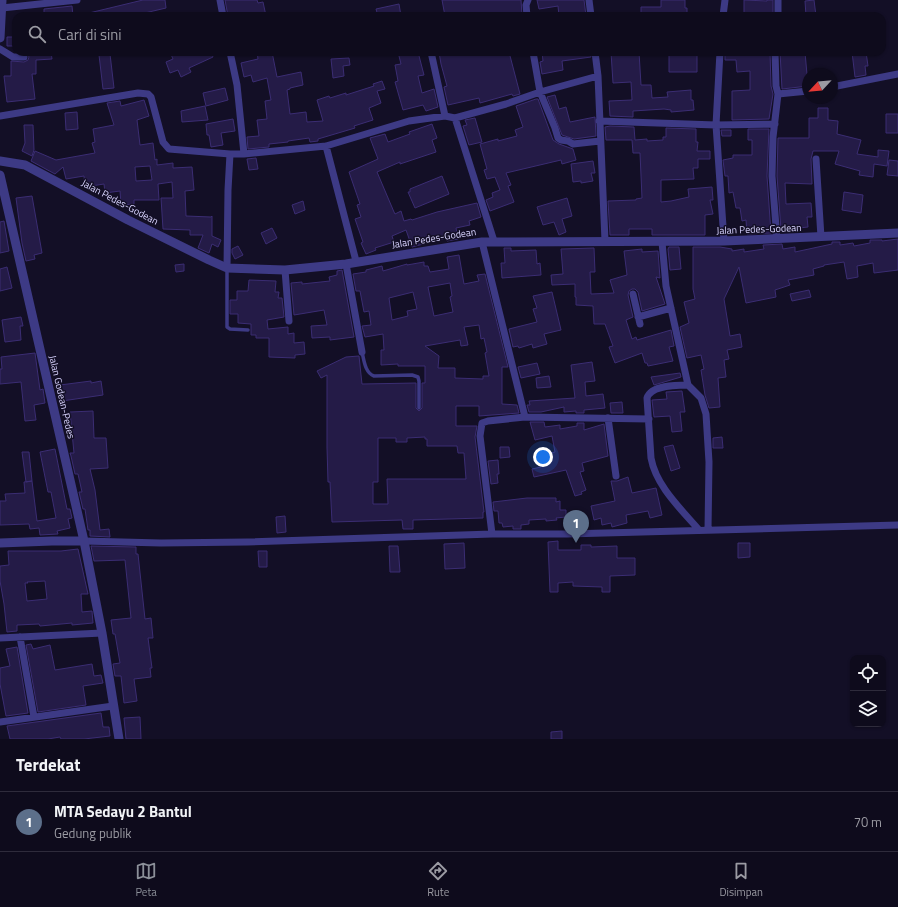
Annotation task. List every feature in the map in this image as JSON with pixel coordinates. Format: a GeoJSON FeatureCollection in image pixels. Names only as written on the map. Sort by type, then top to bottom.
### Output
{"type":"FeatureCollection","features":[{"type":"Feature","properties":{"kind":"street"},"geometry":{"type":"LineString","coordinates":[[0,38],[2,4],[77,0]]}},
{"type":"Feature","properties":{"kind":"street"},"geometry":{"type":"LineString","coordinates":[[220,0],[222,12]]}},
{"type":"Feature","properties":{"kind":"street"},"geometry":{"type":"LineString","coordinates":[[527,12],[526,5],[528,0]]}},
{"type":"Feature","properties":{"kind":"street"},"geometry":{"type":"LineString","coordinates":[[589,0],[590,12]]}},
{"type":"Feature","properties":{"kind":"street"},"geometry":{"type":"LineString","coordinates":[[724,12],[725,0]]}},
{"type":"Feature","properties":{"kind":"street"},"geometry":{"type":"LineString","coordinates":[[778,0],[778,12]]}},
{"type":"Feature","properties":{"kind":"street"},"geometry":{"type":"LineString","coordinates":[[0,50],[13,57],[24,57]]}},
{"type":"Feature","properties":{"kind":"street"},"geometry":{"type":"LineString","coordinates":[[231,56],[237,85],[244,154]]}},
{"type":"Feature","properties":{"kind":"street"},"geometry":{"type":"LineString","coordinates":[[433,56],[445,116]]}},
{"type":"Feature","properties":{"kind":"street"},"geometry":{"type":"LineString","coordinates":[[534,56],[540,92],[559,140],[566,140],[576,145],[600,141]]}},
{"type":"Feature","properties":{"kind":"street"},"geometry":{"type":"LineString","coordinates":[[596,56],[598,76],[605,241]]}},
{"type":"Feature","properties":{"kind":"street"},"geometry":{"type":"LineString","coordinates":[[720,56],[716,125],[724,241]]}},
{"type":"Feature","properties":{"kind":"street"},"geometry":{"type":"LineString","coordinates":[[775,56],[778,94],[772,192],[777,239]]}},
{"type":"Feature","properties":{"kind":"street"},"geometry":{"type":"LineString","coordinates":[[838,86],[898,74]]}},
{"type":"Feature","properties":{"kind":"street"},"geometry":{"type":"LineString","coordinates":[[0,116],[138,93],[148,94],[151,97],[164,142],[169,149],[244,154],[326,146],[409,121],[445,116],[455,118],[598,76]]}},
{"type":"Feature","properties":{"kind":"street"},"geometry":{"type":"LineString","coordinates":[[778,94],[802,92]]}},
{"type":"Feature","properties":{"kind":"street"},"geometry":{"type":"LineString","coordinates":[[455,118],[494,241]]}},
{"type":"Feature","properties":{"kind":"street"},"geometry":{"type":"LineString","coordinates":[[599,121],[716,125],[775,124]]}},
{"type":"Feature","properties":{"kind":"street"},"geometry":{"type":"LineString","coordinates":[[326,146],[356,261]]}},
{"type":"Feature","properties":{"kind":"street"},"geometry":{"type":"LineString","coordinates":[[227,268],[230,154]]}},
{"type":"Feature","properties":{"kind":"street"},"geometry":{"type":"LineString","coordinates":[[816,159],[821,237]]}},
{"type":"Feature","properties":{"kind":"street","name":"Jalan Pedes-Godean"},"geometry":{"type":"LineString","coordinates":[[0,162],[25,165],[128,220],[227,268],[285,270],[346,264],[356,261],[494,241],[724,241],[898,233]]}},
{"type":"Feature","properties":{"kind":"street","name":"Jalan Godean-Pedes"},"geometry":{"type":"LineString","coordinates":[[0,175],[84,542],[102,633],[119,739]]}},
{"type":"Feature","properties":{"kind":"street"},"geometry":{"type":"LineString","coordinates":[[482,242],[525,417]]}},
{"type":"Feature","properties":{"kind":"street"},"geometry":{"type":"LineString","coordinates":[[662,242],[666,286],[688,385],[701,398],[706,414],[709,462],[708,530]]}},
{"type":"Feature","properties":{"kind":"street"},"geometry":{"type":"LineString","coordinates":[[346,264],[362,352]]}},
{"type":"Feature","properties":{"kind":"street"},"geometry":{"type":"LineString","coordinates":[[285,270],[289,321]]}},
{"type":"Feature","properties":{"kind":"street"},"geometry":{"type":"LineString","coordinates":[[633,294],[639,321],[671,308]]}},
{"type":"Feature","properties":{"kind":"street"},"geometry":{"type":"LineString","coordinates":[[688,385],[675,385],[652,390],[648,394],[647,398],[651,458],[655,474],[697,530]]}},
{"type":"Feature","properties":{"kind":"street"},"geometry":{"type":"LineString","coordinates":[[492,534],[480,436],[481,425],[483,422],[525,417],[649,419]]}},
{"type":"Feature","properties":{"kind":"street"},"geometry":{"type":"LineString","coordinates":[[608,418],[616,476]]}},
{"type":"Feature","properties":{"kind":"street"},"geometry":{"type":"LineString","coordinates":[[0,543],[52,541],[162,543],[247,542],[492,534],[567,534],[898,525]]}},
{"type":"Feature","properties":{"kind":"street"},"geometry":{"type":"LineString","coordinates":[[0,638],[102,633]]}},
{"type":"Feature","properties":{"kind":"street"},"geometry":{"type":"LineString","coordinates":[[20,637],[34,717]]}},
{"type":"Feature","properties":{"kind":"street"},"geometry":{"type":"LineString","coordinates":[[0,722],[114,706]]}},
{"type":"Feature","properties":{"kind":"lane"},"geometry":{"type":"LineString","coordinates":[[227,268],[228,327],[230,329],[248,330]]}},
{"type":"Feature","properties":{"kind":"lane"},"geometry":{"type":"LineString","coordinates":[[362,352],[370,375],[418,376],[420,381],[419,408]]}},
{"type":"Feature","properties":{"kind":"building"},"geometry":{"type":"Polygon","coordinates":[[[143,0],[165,0],[166,8],[149,12],[93,12],[143,0]]]}},
{"type":"Feature","properties":{"kind":"building"},"geometry":{"type":"Polygon","coordinates":[[[225,0],[257,0],[258,3],[263,2],[265,12],[227,12],[225,0]]]}},
{"type":"Feature","properties":{"kind":"building"},"geometry":{"type":"Polygon","coordinates":[[[442,0],[521,0],[522,12],[444,12],[442,0]]]}},
{"type":"Feature","properties":{"kind":"building"},"geometry":{"type":"Polygon","coordinates":[[[537,0],[584,0],[586,12],[559,12],[558,6],[539,9],[537,0]]]}},
{"type":"Feature","properties":{"kind":"building"},"geometry":{"type":"Polygon","coordinates":[[[661,0],[685,0],[685,8],[687,8],[687,12],[641,12],[641,7],[661,7],[661,0]]]}},
{"type":"Feature","properties":{"kind":"building"},"geometry":{"type":"Polygon","coordinates":[[[744,0],[773,0],[773,12],[744,12],[744,0]]]}},
{"type":"Feature","properties":{"kind":"building"},"geometry":{"type":"Polygon","coordinates":[[[814,0],[816,12],[806,12],[805,1],[814,0]]]}},
{"type":"Feature","properties":{"kind":"building"},"geometry":{"type":"Polygon","coordinates":[[[399,4],[400,12],[377,12],[376,9],[399,4]]]}},
{"type":"Feature","properties":{"kind":"building"},"geometry":{"type":"Polygon","coordinates":[[[72,6],[73,12],[44,12],[44,9],[72,6]]]}},
{"type":"Feature","properties":{"kind":"building"},"geometry":{"type":"Polygon","coordinates":[[[7,37],[12,37],[12,46],[7,46],[7,37]]]}},
{"type":"Feature","properties":{"kind":"building"},"geometry":{"type":"Polygon","coordinates":[[[52,56],[52,59],[36,60],[36,74],[32,74],[35,99],[7,102],[4,76],[11,76],[11,61],[24,62],[28,60],[29,57],[52,56]]]}},
{"type":"Feature","properties":{"kind":"building"},"geometry":{"type":"Polygon","coordinates":[[[99,56],[110,56],[114,88],[103,89],[99,56]]]}},
{"type":"Feature","properties":{"kind":"building"},"geometry":{"type":"Polygon","coordinates":[[[172,56],[213,57],[189,68],[191,72],[181,77],[178,70],[170,73],[166,62],[173,59],[172,56]]]}},
{"type":"Feature","properties":{"kind":"building"},"geometry":{"type":"Polygon","coordinates":[[[258,56],[273,56],[277,77],[301,72],[303,85],[287,90],[290,114],[306,112],[307,122],[323,121],[317,100],[346,93],[346,95],[374,86],[373,84],[382,81],[385,89],[377,91],[381,103],[369,108],[373,120],[354,126],[355,128],[318,139],[318,141],[310,142],[309,138],[269,144],[269,147],[248,149],[247,137],[259,136],[257,120],[267,119],[265,101],[271,100],[267,78],[253,82],[251,75],[244,77],[241,63],[258,59],[258,56]]]}},
{"type":"Feature","properties":{"kind":"building"},"geometry":{"type":"Polygon","coordinates":[[[399,56],[419,56],[424,75],[418,76],[422,93],[434,89],[438,107],[426,111],[423,105],[403,110],[395,82],[398,81],[395,65],[401,64],[399,56]]]}},
{"type":"Feature","properties":{"kind":"building"},"geometry":{"type":"Polygon","coordinates":[[[440,56],[510,56],[520,94],[513,96],[512,94],[480,103],[479,98],[448,105],[444,87],[447,86],[440,56]]]}},
{"type":"Feature","properties":{"kind":"building"},"geometry":{"type":"Polygon","coordinates":[[[542,56],[591,57],[562,61],[563,70],[542,74],[540,62],[543,61],[542,56]]]}},
{"type":"Feature","properties":{"kind":"building"},"geometry":{"type":"Polygon","coordinates":[[[611,56],[639,56],[641,85],[651,85],[652,98],[668,97],[667,92],[691,90],[691,100],[693,100],[694,110],[671,112],[671,110],[664,109],[633,111],[633,117],[610,116],[609,101],[632,100],[631,82],[613,83],[611,56]]]}},
{"type":"Feature","properties":{"kind":"building"},"geometry":{"type":"Polygon","coordinates":[[[669,56],[697,56],[697,72],[669,72],[669,56]]]}},
{"type":"Feature","properties":{"kind":"building"},"geometry":{"type":"Polygon","coordinates":[[[725,56],[770,56],[771,86],[773,94],[769,119],[732,120],[732,91],[750,90],[750,71],[737,72],[736,60],[725,60],[725,56]]]}},
{"type":"Feature","properties":{"kind":"building"},"geometry":{"type":"Polygon","coordinates":[[[780,56],[805,56],[806,68],[802,68],[802,87],[782,89],[780,56]]]}},
{"type":"Feature","properties":{"kind":"building"},"geometry":{"type":"Polygon","coordinates":[[[852,56],[867,56],[868,66],[865,66],[866,75],[855,77],[852,56]]]}},
{"type":"Feature","properties":{"kind":"building"},"geometry":{"type":"Polygon","coordinates":[[[349,58],[350,65],[343,66],[344,76],[333,78],[331,59],[349,58]]]}},
{"type":"Feature","properties":{"kind":"building"},"geometry":{"type":"Polygon","coordinates":[[[225,88],[228,100],[206,106],[203,93],[225,88]]]}},
{"type":"Feature","properties":{"kind":"building"},"geometry":{"type":"Polygon","coordinates":[[[555,95],[559,109],[566,107],[570,122],[595,117],[596,136],[574,139],[562,135],[547,97],[555,95]]]}},
{"type":"Feature","properties":{"kind":"building"},"geometry":{"type":"Polygon","coordinates":[[[538,99],[553,140],[573,149],[576,160],[562,164],[561,160],[506,173],[511,185],[508,186],[514,202],[490,211],[486,200],[493,197],[492,193],[500,190],[495,177],[487,179],[484,170],[487,169],[480,144],[517,136],[515,130],[523,127],[516,106],[538,99]]]}},
{"type":"Feature","properties":{"kind":"building"},"geometry":{"type":"Polygon","coordinates":[[[144,100],[149,116],[137,120],[140,145],[153,143],[157,165],[173,163],[173,168],[192,167],[194,190],[185,191],[186,216],[212,216],[212,236],[221,240],[218,247],[212,244],[209,253],[198,248],[203,235],[190,235],[190,230],[163,229],[161,198],[173,198],[172,182],[158,184],[159,200],[134,200],[134,204],[121,205],[120,191],[105,193],[104,184],[85,187],[84,176],[66,179],[63,167],[55,174],[31,161],[35,151],[56,160],[95,153],[92,143],[95,142],[93,129],[114,125],[107,103],[120,101],[121,106],[144,100]],[[150,166],[135,167],[136,181],[152,180],[150,166]]]}},
{"type":"Feature","properties":{"kind":"building"},"geometry":{"type":"Polygon","coordinates":[[[205,106],[208,120],[182,122],[181,111],[205,106]]]}},
{"type":"Feature","properties":{"kind":"building"},"geometry":{"type":"Polygon","coordinates":[[[818,108],[828,108],[828,120],[838,121],[837,134],[861,140],[857,154],[878,157],[878,150],[889,151],[887,166],[874,164],[873,177],[859,175],[860,171],[835,164],[839,151],[813,151],[811,159],[812,184],[785,183],[786,204],[811,203],[812,217],[807,217],[808,227],[781,230],[777,176],[778,138],[809,138],[809,118],[818,118],[818,108]]]}},
{"type":"Feature","properties":{"kind":"building"},"geometry":{"type":"Polygon","coordinates":[[[77,112],[78,129],[66,130],[65,113],[77,112]]]}},
{"type":"Feature","properties":{"kind":"building"},"geometry":{"type":"Polygon","coordinates":[[[886,114],[898,114],[898,133],[886,133],[886,114]]]}},
{"type":"Feature","properties":{"kind":"building"},"geometry":{"type":"Polygon","coordinates":[[[475,118],[482,142],[469,145],[463,126],[467,125],[465,120],[475,118]]]}},
{"type":"Feature","properties":{"kind":"building"},"geometry":{"type":"Polygon","coordinates":[[[233,119],[235,131],[221,133],[223,145],[211,147],[209,135],[207,135],[206,124],[233,119]]]}},
{"type":"Feature","properties":{"kind":"building"},"geometry":{"type":"Polygon","coordinates":[[[432,124],[437,138],[432,140],[436,152],[400,164],[400,162],[377,172],[395,214],[401,211],[404,221],[412,220],[437,212],[477,203],[481,217],[469,221],[470,225],[456,228],[458,239],[447,241],[446,238],[412,247],[406,230],[392,236],[394,242],[375,248],[376,250],[366,254],[361,243],[363,242],[355,219],[361,217],[357,205],[360,204],[349,172],[378,159],[370,138],[385,134],[388,142],[410,134],[409,132],[432,124]]]}},
{"type":"Feature","properties":{"kind":"building"},"geometry":{"type":"Polygon","coordinates":[[[24,125],[33,125],[34,150],[32,156],[22,151],[25,143],[24,125]]]}},
{"type":"Feature","properties":{"kind":"building"},"geometry":{"type":"Polygon","coordinates":[[[605,127],[634,127],[635,140],[647,139],[647,141],[663,140],[663,137],[666,137],[666,128],[696,129],[696,142],[698,142],[697,151],[710,151],[710,159],[698,159],[698,168],[693,168],[694,179],[661,180],[661,202],[689,197],[688,189],[712,187],[713,200],[710,200],[713,214],[705,215],[705,235],[652,235],[652,229],[629,229],[629,235],[610,235],[608,201],[636,200],[642,198],[640,153],[633,153],[632,140],[606,140],[605,127]]]}},
{"type":"Feature","properties":{"kind":"building"},"geometry":{"type":"Polygon","coordinates":[[[748,129],[769,129],[767,176],[771,233],[747,234],[746,220],[742,221],[740,208],[736,208],[733,192],[729,193],[728,176],[725,176],[723,160],[733,158],[733,155],[752,155],[752,140],[748,140],[748,129]]]}},
{"type":"Feature","properties":{"kind":"building"},"geometry":{"type":"Polygon","coordinates":[[[721,130],[731,130],[731,136],[722,136],[721,130]]]}},
{"type":"Feature","properties":{"kind":"building"},"geometry":{"type":"Polygon","coordinates":[[[256,158],[258,169],[249,170],[247,159],[256,158]]]}},
{"type":"Feature","properties":{"kind":"building"},"geometry":{"type":"Polygon","coordinates":[[[889,160],[898,161],[898,176],[887,175],[889,160]]]}},
{"type":"Feature","properties":{"kind":"building"},"geometry":{"type":"Polygon","coordinates":[[[593,161],[595,173],[591,173],[593,181],[581,183],[581,181],[573,182],[571,164],[593,161]]]}},
{"type":"Feature","properties":{"kind":"building"},"geometry":{"type":"Polygon","coordinates":[[[442,176],[449,194],[415,208],[408,192],[410,192],[410,189],[442,176]]]}},
{"type":"Feature","properties":{"kind":"building"},"geometry":{"type":"Polygon","coordinates":[[[844,192],[863,195],[861,213],[842,210],[844,192]]]}},
{"type":"Feature","properties":{"kind":"building"},"geometry":{"type":"Polygon","coordinates":[[[32,196],[42,253],[34,255],[35,259],[26,261],[16,198],[32,196]]]}},
{"type":"Feature","properties":{"kind":"building"},"geometry":{"type":"Polygon","coordinates":[[[567,198],[572,216],[562,219],[566,232],[559,235],[554,222],[543,225],[537,207],[567,198]]]}},
{"type":"Feature","properties":{"kind":"building"},"geometry":{"type":"Polygon","coordinates":[[[303,201],[305,210],[295,214],[292,205],[303,201]]]}},
{"type":"Feature","properties":{"kind":"building"},"geometry":{"type":"Polygon","coordinates":[[[4,221],[9,251],[0,253],[0,222],[4,221]]]}},
{"type":"Feature","properties":{"kind":"building"},"geometry":{"type":"Polygon","coordinates":[[[272,228],[277,238],[266,244],[261,233],[272,228]]]}},
{"type":"Feature","properties":{"kind":"building"},"geometry":{"type":"Polygon","coordinates":[[[898,239],[898,270],[874,273],[873,263],[857,266],[858,277],[847,279],[844,262],[824,265],[813,269],[814,275],[788,280],[790,285],[775,290],[776,297],[746,303],[739,267],[724,299],[730,336],[740,334],[742,347],[727,350],[729,359],[724,360],[726,377],[718,378],[720,407],[709,408],[705,395],[701,370],[704,369],[701,355],[687,358],[680,327],[689,323],[684,302],[695,299],[693,289],[693,247],[720,247],[732,249],[732,251],[744,249],[744,252],[764,249],[763,245],[782,244],[783,249],[795,247],[795,252],[832,244],[832,242],[840,242],[840,245],[853,243],[854,246],[870,243],[870,240],[882,241],[898,239]]]}},
{"type":"Feature","properties":{"kind":"building"},"geometry":{"type":"Polygon","coordinates":[[[238,246],[243,255],[235,259],[232,249],[238,246]]]}},
{"type":"Feature","properties":{"kind":"building"},"geometry":{"type":"Polygon","coordinates":[[[669,247],[679,247],[681,269],[670,270],[669,247]]]}},
{"type":"Feature","properties":{"kind":"building"},"geometry":{"type":"Polygon","coordinates":[[[504,248],[511,248],[511,251],[536,250],[537,264],[540,263],[541,275],[502,278],[501,263],[505,263],[504,248]]]}},
{"type":"Feature","properties":{"kind":"building"},"geometry":{"type":"Polygon","coordinates":[[[594,248],[595,272],[590,272],[591,294],[614,293],[610,280],[627,275],[624,251],[642,249],[642,252],[658,251],[660,278],[656,277],[665,304],[642,311],[638,292],[635,289],[632,289],[629,291],[628,295],[633,317],[626,320],[632,339],[636,337],[637,340],[671,330],[674,346],[669,347],[673,361],[648,366],[647,363],[645,363],[642,353],[615,363],[609,347],[613,346],[605,324],[594,324],[593,306],[576,305],[575,284],[552,285],[551,275],[563,274],[561,249],[594,248]]]}},
{"type":"Feature","properties":{"kind":"building"},"geometry":{"type":"Polygon","coordinates":[[[459,255],[464,284],[479,281],[477,275],[485,274],[508,367],[502,367],[502,404],[517,405],[519,413],[479,416],[479,406],[456,406],[456,426],[477,426],[475,437],[484,512],[483,518],[413,520],[413,529],[403,529],[402,520],[332,522],[330,482],[328,482],[327,375],[321,378],[317,371],[346,357],[359,356],[362,384],[416,383],[416,408],[419,411],[422,408],[422,383],[425,383],[425,366],[398,366],[398,364],[381,365],[381,350],[384,350],[383,334],[365,337],[362,326],[371,325],[369,311],[364,312],[360,291],[356,291],[353,274],[366,272],[366,270],[382,266],[383,271],[407,264],[424,262],[424,266],[428,266],[430,272],[449,269],[447,257],[459,255]],[[450,283],[428,287],[434,316],[453,312],[450,297],[452,296],[450,283]],[[413,292],[389,298],[392,320],[408,316],[407,311],[417,309],[413,292]],[[479,325],[464,327],[468,345],[461,346],[460,340],[425,346],[439,356],[438,368],[455,368],[455,378],[483,379],[483,376],[489,376],[484,338],[481,339],[479,325]],[[425,437],[407,438],[407,442],[396,442],[396,438],[378,438],[378,482],[373,482],[373,504],[388,504],[387,479],[466,479],[464,453],[458,453],[457,446],[427,446],[427,439],[425,439],[425,437]]]}},
{"type":"Feature","properties":{"kind":"building"},"geometry":{"type":"Polygon","coordinates":[[[184,264],[184,271],[176,272],[175,265],[184,264]]]}},
{"type":"Feature","properties":{"kind":"building"},"geometry":{"type":"Polygon","coordinates":[[[7,267],[12,288],[0,291],[0,269],[7,267]]]}},
{"type":"Feature","properties":{"kind":"building"},"geometry":{"type":"Polygon","coordinates":[[[342,270],[354,337],[330,340],[330,337],[312,338],[311,326],[327,325],[324,310],[294,315],[291,283],[302,282],[302,284],[330,281],[329,277],[337,275],[337,271],[342,270]]]}},
{"type":"Feature","properties":{"kind":"building"},"geometry":{"type":"Polygon","coordinates":[[[249,280],[276,281],[275,292],[279,292],[278,298],[282,298],[284,317],[267,320],[268,329],[288,327],[288,334],[294,333],[294,343],[304,342],[305,354],[295,355],[295,358],[269,357],[269,338],[256,338],[256,335],[251,335],[251,324],[238,323],[238,314],[230,314],[230,300],[237,300],[237,291],[248,291],[249,280]]]}},
{"type":"Feature","properties":{"kind":"building"},"geometry":{"type":"Polygon","coordinates":[[[809,290],[811,297],[792,301],[790,294],[809,290]]]}},
{"type":"Feature","properties":{"kind":"building"},"geometry":{"type":"Polygon","coordinates":[[[552,292],[561,330],[544,334],[547,344],[533,348],[532,344],[519,348],[518,346],[513,347],[509,329],[537,322],[533,309],[537,308],[533,296],[552,292]]]}},
{"type":"Feature","properties":{"kind":"building"},"geometry":{"type":"Polygon","coordinates":[[[21,317],[23,326],[20,326],[21,340],[5,342],[2,320],[21,317]]]}},
{"type":"Feature","properties":{"kind":"building"},"geometry":{"type":"Polygon","coordinates":[[[35,353],[40,390],[43,389],[45,403],[34,405],[36,420],[25,421],[21,382],[0,384],[0,369],[2,369],[1,357],[35,353]]]}},
{"type":"Feature","properties":{"kind":"building"},"geometry":{"type":"Polygon","coordinates":[[[592,362],[595,381],[585,382],[586,396],[603,394],[605,408],[584,410],[584,413],[576,413],[576,411],[564,412],[564,407],[541,412],[529,412],[527,405],[530,405],[529,401],[575,398],[571,365],[592,362]]]}},
{"type":"Feature","properties":{"kind":"building"},"geometry":{"type":"Polygon","coordinates":[[[537,363],[540,374],[521,378],[518,367],[537,363]]]}},
{"type":"Feature","properties":{"kind":"building"},"geometry":{"type":"Polygon","coordinates":[[[680,373],[681,377],[654,385],[651,377],[680,373]]]}},
{"type":"Feature","properties":{"kind":"building"},"geometry":{"type":"Polygon","coordinates":[[[549,376],[551,387],[537,388],[536,378],[549,376]]]}},
{"type":"Feature","properties":{"kind":"building"},"geometry":{"type":"Polygon","coordinates":[[[91,381],[91,383],[101,381],[103,395],[62,401],[60,385],[91,381]]]}},
{"type":"Feature","properties":{"kind":"building"},"geometry":{"type":"Polygon","coordinates":[[[682,391],[685,412],[680,412],[682,431],[672,432],[670,416],[654,417],[652,400],[667,399],[666,392],[682,391]]]}},
{"type":"Feature","properties":{"kind":"building"},"geometry":{"type":"Polygon","coordinates":[[[622,402],[623,413],[611,413],[610,403],[622,402]]]}},
{"type":"Feature","properties":{"kind":"building"},"geometry":{"type":"Polygon","coordinates":[[[93,411],[94,438],[106,438],[108,468],[90,469],[95,490],[100,530],[109,529],[110,537],[90,536],[85,509],[83,509],[79,492],[82,492],[78,474],[75,474],[70,453],[74,453],[70,412],[93,411]]]}},
{"type":"Feature","properties":{"kind":"building"},"geometry":{"type":"Polygon","coordinates":[[[530,422],[544,422],[545,427],[560,425],[560,429],[577,426],[577,423],[584,423],[584,430],[604,424],[608,456],[582,463],[584,471],[580,472],[586,490],[581,492],[582,494],[575,496],[566,470],[534,477],[532,469],[541,467],[538,456],[555,452],[552,436],[535,440],[530,422]]]}},
{"type":"Feature","properties":{"kind":"building"},"geometry":{"type":"Polygon","coordinates":[[[722,437],[723,448],[713,448],[713,438],[722,437]]]}},
{"type":"Feature","properties":{"kind":"building"},"geometry":{"type":"Polygon","coordinates":[[[673,445],[680,468],[671,471],[664,447],[673,445]]]}},
{"type":"Feature","properties":{"kind":"building"},"geometry":{"type":"Polygon","coordinates":[[[500,447],[509,447],[510,457],[500,458],[500,447]]]}},
{"type":"Feature","properties":{"kind":"building"},"geometry":{"type":"Polygon","coordinates":[[[55,449],[67,509],[70,509],[72,518],[68,519],[70,528],[57,531],[58,534],[40,535],[39,528],[30,529],[29,524],[0,525],[0,501],[6,501],[5,494],[25,493],[24,482],[32,481],[37,521],[56,518],[51,492],[48,492],[40,452],[55,449]]]}},
{"type":"Feature","properties":{"kind":"building"},"geometry":{"type":"Polygon","coordinates":[[[22,452],[29,452],[32,481],[26,482],[22,452]]]}},
{"type":"Feature","properties":{"kind":"building"},"geometry":{"type":"Polygon","coordinates":[[[498,460],[498,483],[491,484],[488,461],[498,460]]]}},
{"type":"Feature","properties":{"kind":"building"},"geometry":{"type":"Polygon","coordinates":[[[628,477],[632,493],[656,488],[662,515],[650,518],[648,511],[626,515],[627,523],[612,527],[611,523],[602,525],[601,518],[594,520],[591,506],[615,501],[611,481],[617,481],[628,477]]]}},
{"type":"Feature","properties":{"kind":"building"},"geometry":{"type":"Polygon","coordinates":[[[527,498],[556,498],[556,502],[560,501],[560,510],[566,510],[566,517],[546,521],[546,519],[529,520],[529,524],[521,525],[521,529],[513,529],[513,526],[503,527],[502,523],[499,523],[498,511],[494,511],[493,502],[527,498]]]}},
{"type":"Feature","properties":{"kind":"building"},"geometry":{"type":"Polygon","coordinates":[[[285,516],[286,532],[277,533],[276,517],[285,516]]]}},
{"type":"Feature","properties":{"kind":"building"},"geometry":{"type":"Polygon","coordinates":[[[558,541],[558,550],[581,550],[581,545],[591,545],[591,547],[617,546],[617,558],[635,558],[635,575],[610,576],[610,592],[602,592],[602,587],[573,586],[573,582],[558,583],[558,592],[550,592],[548,542],[558,541]]]}},
{"type":"Feature","properties":{"kind":"building"},"geometry":{"type":"Polygon","coordinates":[[[464,543],[465,568],[445,569],[444,544],[464,543]]]}},
{"type":"Feature","properties":{"kind":"building"},"geometry":{"type":"Polygon","coordinates":[[[738,543],[750,543],[750,557],[738,558],[738,543]]]}},
{"type":"Feature","properties":{"kind":"building"},"geometry":{"type":"Polygon","coordinates":[[[91,546],[136,547],[145,619],[151,618],[153,638],[148,638],[152,668],[150,668],[151,677],[134,679],[137,701],[124,703],[121,676],[115,676],[113,664],[120,663],[111,620],[131,618],[125,560],[94,561],[91,546]]]}},
{"type":"Feature","properties":{"kind":"building"},"geometry":{"type":"Polygon","coordinates":[[[389,546],[398,546],[400,572],[390,572],[389,546]]]}},
{"type":"Feature","properties":{"kind":"building"},"geometry":{"type":"Polygon","coordinates":[[[78,549],[88,594],[81,594],[82,612],[92,611],[93,623],[40,626],[39,624],[17,625],[17,631],[7,632],[0,581],[0,566],[9,565],[8,551],[61,551],[78,549]],[[45,581],[25,583],[27,601],[47,599],[45,581]]]}},
{"type":"Feature","properties":{"kind":"building"},"geometry":{"type":"Polygon","coordinates":[[[258,551],[267,551],[267,567],[259,567],[258,551]]]}},
{"type":"Feature","properties":{"kind":"building"},"geometry":{"type":"Polygon","coordinates":[[[31,644],[33,649],[50,645],[55,670],[92,664],[94,676],[101,675],[103,683],[83,686],[86,705],[38,712],[26,645],[31,644]]]}},
{"type":"Feature","properties":{"kind":"building"},"geometry":{"type":"Polygon","coordinates":[[[17,647],[28,713],[6,716],[0,684],[0,668],[10,666],[6,649],[17,647]]]}},
{"type":"Feature","properties":{"kind":"building"},"geometry":{"type":"Polygon","coordinates":[[[101,713],[103,727],[109,727],[110,736],[84,739],[61,739],[60,737],[48,739],[10,739],[7,726],[101,713]]]}},
{"type":"Feature","properties":{"kind":"building"},"geometry":{"type":"Polygon","coordinates":[[[140,717],[141,739],[126,739],[124,718],[140,717]]]}},
{"type":"Feature","properties":{"kind":"building"},"geometry":{"type":"Polygon","coordinates":[[[562,731],[562,739],[551,739],[551,732],[562,731]]]}},
{"type":"Feature","properties":{"kind":"place","name":"MTA Sedayu 2 Bantul"},"geometry":{"type":"Point","coordinates":[576,543]}}]}
